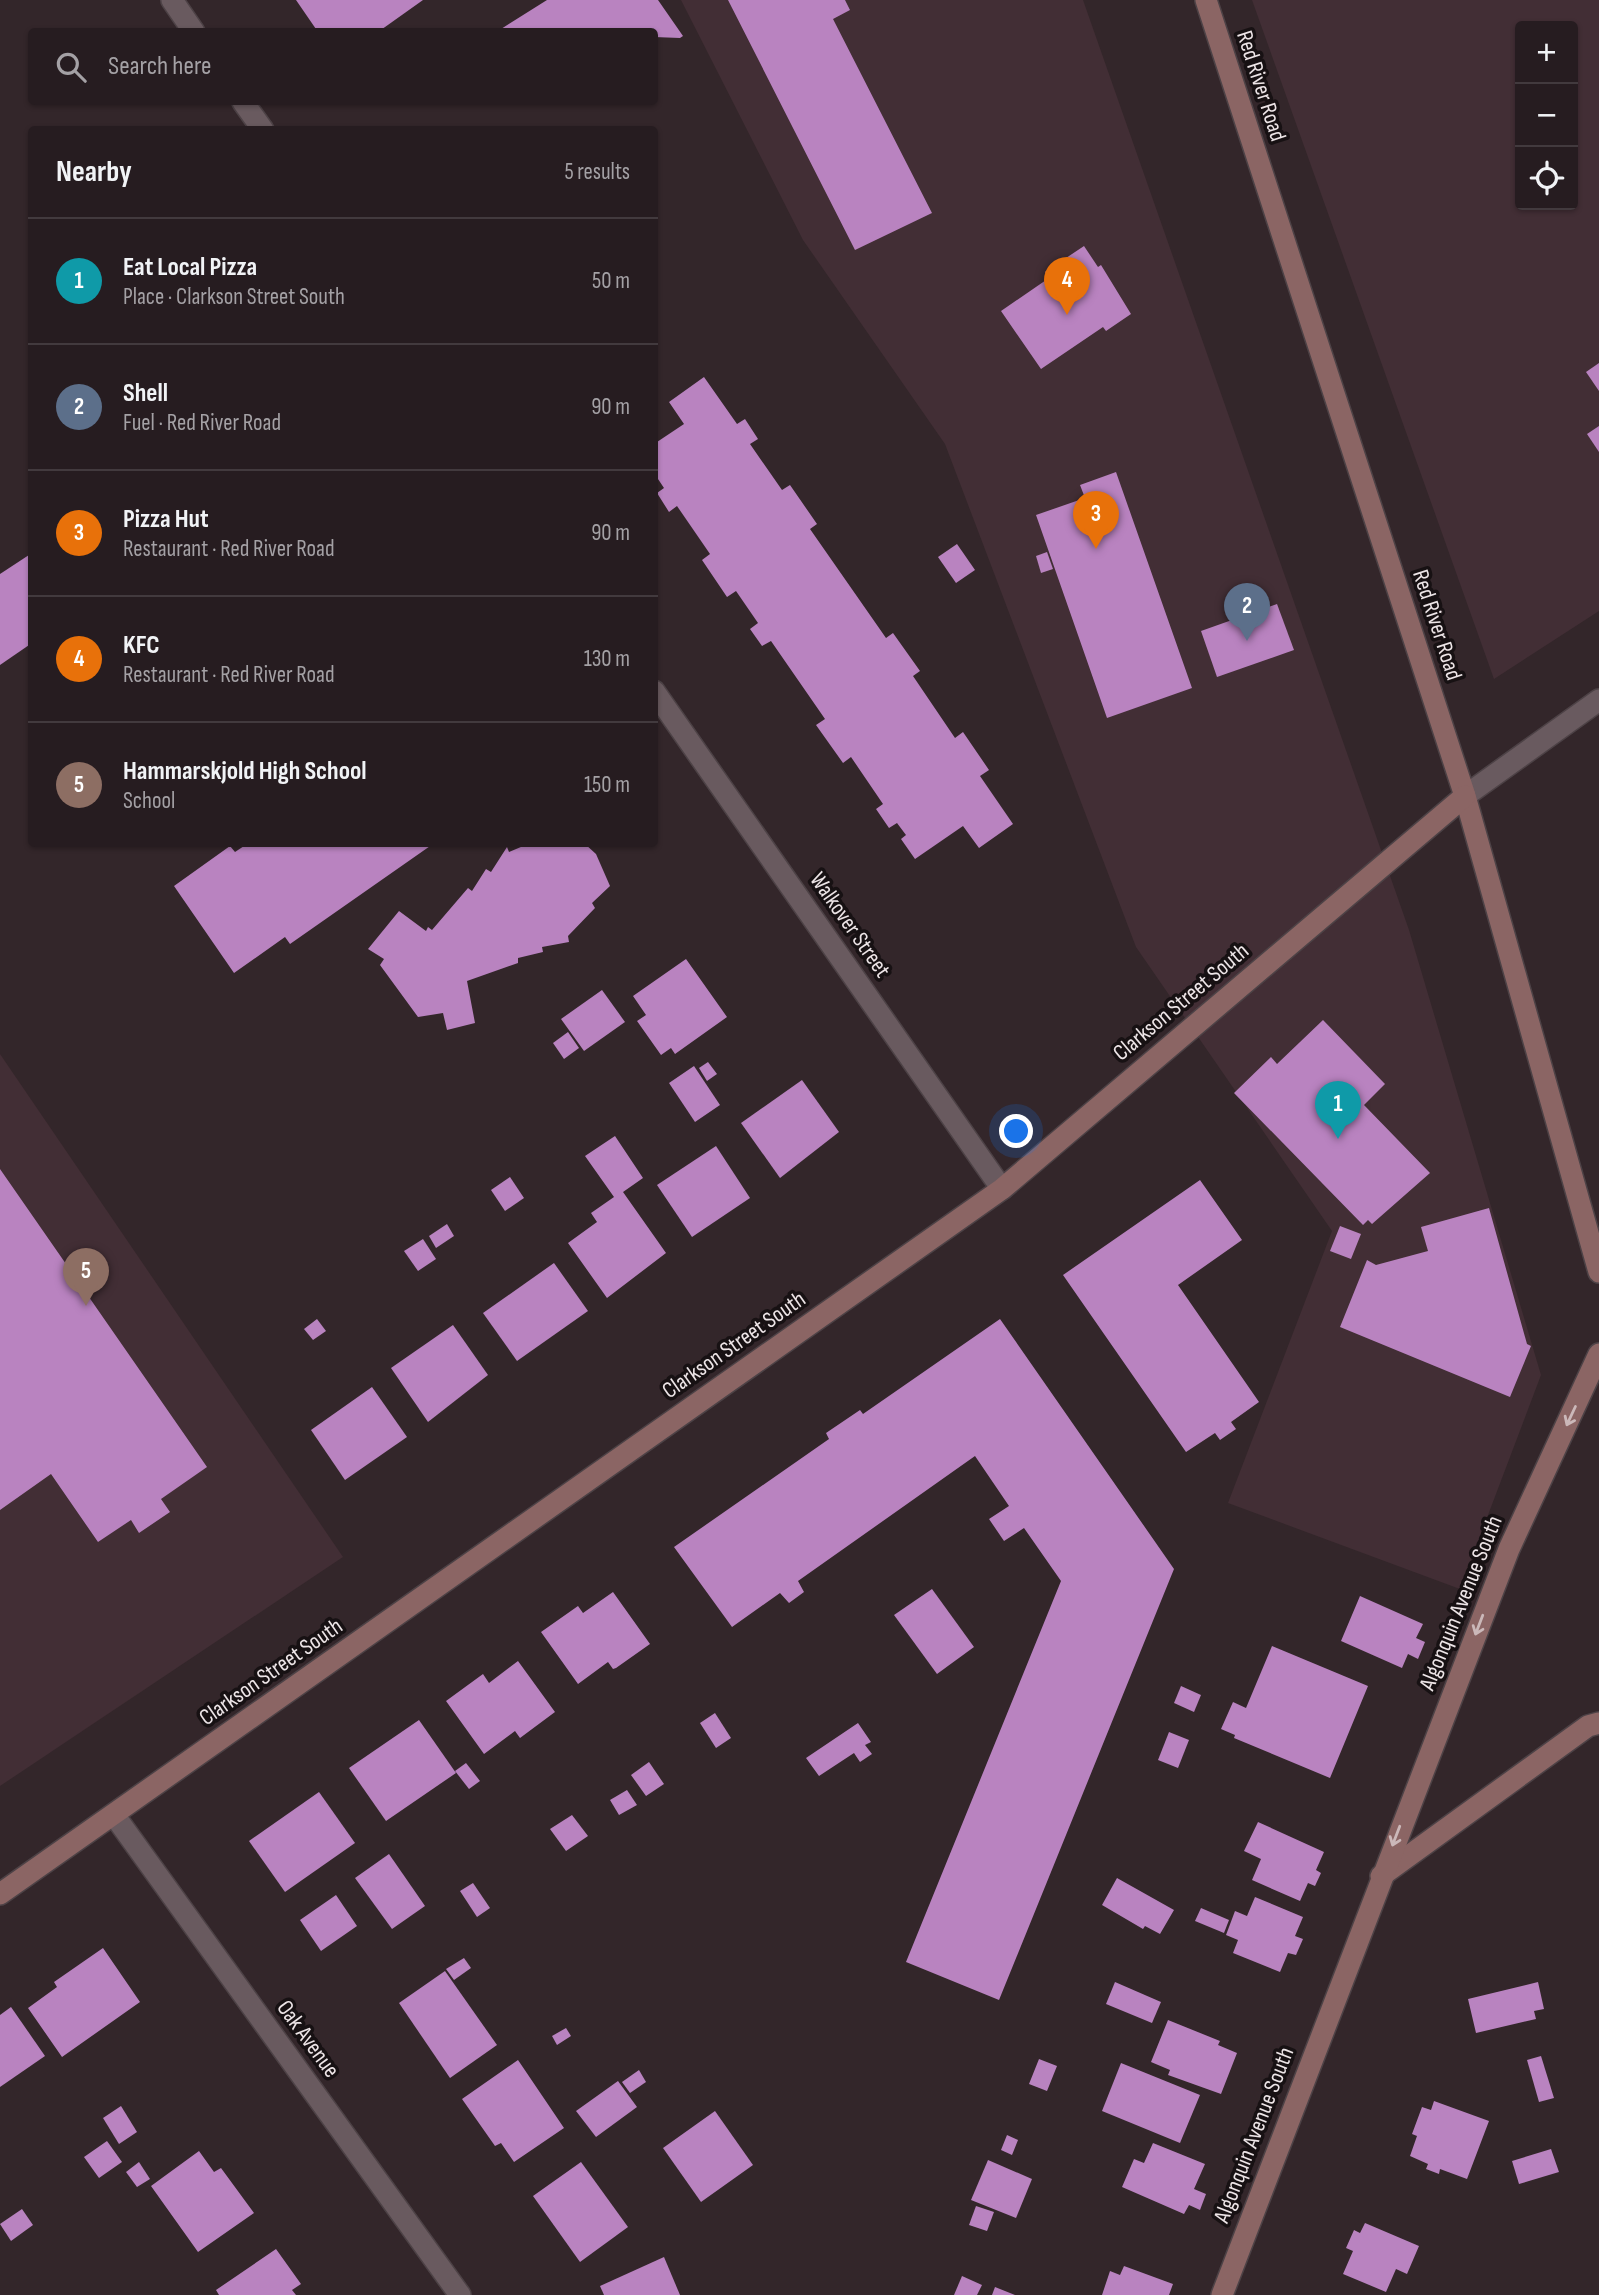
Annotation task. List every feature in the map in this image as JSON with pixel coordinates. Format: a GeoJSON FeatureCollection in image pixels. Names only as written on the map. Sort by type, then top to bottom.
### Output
{"type":"FeatureCollection","features":[{"type":"Feature","properties":{"kind":"main road","name":"Red River Road"},"geometry":{"type":"LineString","coordinates":[[1206,0],[1465,796],[1599,1272]]}},
{"type":"Feature","properties":{"kind":"main road","name":"Clarkson Street South"},"geometry":{"type":"LineString","coordinates":[[0,1894],[1002,1189],[1465,796]]}},
{"type":"Feature","properties":{"kind":"main road","name":"Algonquin Avenue South"},"geometry":{"type":"LineString","coordinates":[[1222,2295],[1509,1549],[1599,1354]]}},
{"type":"Feature","properties":{"kind":"main road"},"geometry":{"type":"LineString","coordinates":[[1381,1876],[1588,1726],[1599,1723]]}},
{"type":"Feature","properties":{"kind":"street"},"geometry":{"type":"LineString","coordinates":[[172,0],[191,28]]}},
{"type":"Feature","properties":{"kind":"street"},"geometry":{"type":"LineString","coordinates":[[245,105],[260,126]]}},
{"type":"Feature","properties":{"kind":"street","name":"Walkover Street"},"geometry":{"type":"LineString","coordinates":[[658,697],[1002,1189]]}},
{"type":"Feature","properties":{"kind":"street"},"geometry":{"type":"LineString","coordinates":[[1465,796],[1599,700]]}},
{"type":"Feature","properties":{"kind":"street","name":"Oak Avenue"},"geometry":{"type":"LineString","coordinates":[[114,1815],[460,2295]]}},
{"type":"Feature","properties":{"kind":"shaded area"},"geometry":{"type":"Polygon","coordinates":[[[681,0],[1083,0],[1409,930],[1541,1375],[1460,1589],[1228,1503],[1332,1231],[1136,947],[945,444],[803,240],[681,0]]]}},
{"type":"Feature","properties":{"kind":"shaded area"},"geometry":{"type":"Polygon","coordinates":[[[1252,0],[1599,0],[1599,611],[1494,679],[1252,0]]]}},
{"type":"Feature","properties":{"kind":"shaded area"},"geometry":{"type":"Polygon","coordinates":[[[0,1054],[343,1557],[0,1786],[0,1054]]]}},
{"type":"Feature","properties":{"kind":"building"},"geometry":{"type":"Polygon","coordinates":[[[296,0],[423,0],[384,28],[315,28],[296,0]]]}},
{"type":"Feature","properties":{"kind":"building"},"geometry":{"type":"Polygon","coordinates":[[[547,0],[658,0],[683,36],[658,37],[658,28],[503,28],[547,0]]]}},
{"type":"Feature","properties":{"kind":"building"},"geometry":{"type":"Polygon","coordinates":[[[728,0],[845,0],[850,10],[833,19],[932,213],[855,250],[728,0]]]}},
{"type":"Feature","properties":{"kind":"building"},"geometry":{"type":"Polygon","coordinates":[[[1084,246],[1098,267],[1101,265],[1131,314],[1106,331],[1103,327],[1041,369],[1001,311],[1049,278],[1045,272],[1084,246]]]}},
{"type":"Feature","properties":{"kind":"building"},"geometry":{"type":"Polygon","coordinates":[[[1599,363],[1599,391],[1586,372],[1599,363]]]}},
{"type":"Feature","properties":{"kind":"building"},"geometry":{"type":"Polygon","coordinates":[[[704,377],[737,424],[745,419],[758,439],[750,444],[782,490],[790,485],[817,524],[810,529],[886,638],[893,633],[920,671],[913,676],[955,738],[963,732],[989,770],[980,776],[1013,824],[979,848],[963,826],[915,859],[901,839],[906,835],[897,823],[889,828],[876,809],[883,804],[851,757],[843,763],[816,725],[825,719],[771,641],[762,646],[750,629],[758,623],[736,591],[727,597],[702,560],[710,554],[677,506],[669,512],[658,495],[664,488],[658,479],[658,441],[684,424],[669,402],[704,377]]]}},
{"type":"Feature","properties":{"kind":"building"},"geometry":{"type":"Polygon","coordinates":[[[1599,426],[1599,452],[1587,434],[1599,426]]]}},
{"type":"Feature","properties":{"kind":"building"},"geometry":{"type":"Polygon","coordinates":[[[1116,472],[1192,688],[1107,718],[1036,515],[1085,498],[1080,485],[1116,472]]]}},
{"type":"Feature","properties":{"kind":"building"},"geometry":{"type":"Polygon","coordinates":[[[957,544],[975,570],[956,583],[938,557],[957,544]]]}},
{"type":"Feature","properties":{"kind":"building"},"geometry":{"type":"Polygon","coordinates":[[[1047,552],[1053,569],[1041,573],[1036,556],[1047,552]]]}},
{"type":"Feature","properties":{"kind":"building"},"geometry":{"type":"Polygon","coordinates":[[[28,556],[28,646],[0,665],[0,574],[28,556]]]}},
{"type":"Feature","properties":{"kind":"building"},"geometry":{"type":"Polygon","coordinates":[[[1277,604],[1294,650],[1217,677],[1201,631],[1277,604]]]}},
{"type":"Feature","properties":{"kind":"building"},"geometry":{"type":"Polygon","coordinates":[[[229,847],[235,852],[242,847],[429,847],[290,944],[285,937],[234,973],[174,886],[229,847]]]}},
{"type":"Feature","properties":{"kind":"building"},"geometry":{"type":"Polygon","coordinates":[[[507,847],[509,852],[521,847],[588,847],[596,854],[610,886],[592,903],[595,908],[568,936],[569,942],[542,947],[543,952],[518,958],[518,963],[467,981],[475,1023],[447,1030],[443,1013],[418,1017],[380,965],[384,959],[368,949],[399,911],[426,931],[428,927],[432,930],[468,888],[472,891],[486,869],[491,872],[507,847]]]}},
{"type":"Feature","properties":{"kind":"building"},"geometry":{"type":"Polygon","coordinates":[[[686,959],[727,1017],[675,1054],[671,1048],[661,1055],[637,1021],[646,1015],[633,996],[686,959]]]}},
{"type":"Feature","properties":{"kind":"building"},"geometry":{"type":"Polygon","coordinates":[[[602,990],[625,1022],[584,1051],[561,1019],[602,990]]]}},
{"type":"Feature","properties":{"kind":"building"},"geometry":{"type":"Polygon","coordinates":[[[1323,1020],[1385,1084],[1364,1105],[1430,1173],[1372,1224],[1368,1220],[1363,1225],[1234,1093],[1271,1057],[1277,1064],[1323,1020]]]}},
{"type":"Feature","properties":{"kind":"building"},"geometry":{"type":"Polygon","coordinates":[[[568,1032],[579,1048],[564,1059],[553,1043],[568,1032]]]}},
{"type":"Feature","properties":{"kind":"building"},"geometry":{"type":"Polygon","coordinates":[[[708,1062],[717,1074],[707,1081],[699,1068],[708,1062]]]}},
{"type":"Feature","properties":{"kind":"building"},"geometry":{"type":"Polygon","coordinates":[[[694,1066],[720,1105],[695,1122],[669,1083],[694,1066]]]}},
{"type":"Feature","properties":{"kind":"building"},"geometry":{"type":"Polygon","coordinates":[[[802,1080],[839,1132],[780,1178],[741,1123],[802,1080]]]}},
{"type":"Feature","properties":{"kind":"building"},"geometry":{"type":"Polygon","coordinates":[[[615,1136],[643,1178],[623,1192],[666,1253],[607,1298],[568,1243],[597,1222],[591,1213],[614,1197],[585,1156],[615,1136]]]}},
{"type":"Feature","properties":{"kind":"building"},"geometry":{"type":"Polygon","coordinates":[[[716,1146],[750,1198],[692,1237],[657,1185],[716,1146]]]}},
{"type":"Feature","properties":{"kind":"building"},"geometry":{"type":"Polygon","coordinates":[[[0,1169],[207,1467],[161,1499],[170,1512],[139,1533],[131,1520],[98,1542],[51,1474],[0,1510],[0,1169]]]}},
{"type":"Feature","properties":{"kind":"building"},"geometry":{"type":"Polygon","coordinates":[[[510,1177],[524,1198],[505,1211],[491,1190],[510,1177]]]}},
{"type":"Feature","properties":{"kind":"building"},"geometry":{"type":"Polygon","coordinates":[[[1200,1180],[1242,1240],[1178,1285],[1259,1402],[1231,1422],[1236,1429],[1220,1440],[1215,1433],[1186,1452],[1063,1275],[1200,1180]]]}},
{"type":"Feature","properties":{"kind":"building"},"geometry":{"type":"Polygon","coordinates":[[[1489,1208],[1527,1344],[1531,1346],[1510,1397],[1340,1327],[1367,1260],[1376,1265],[1428,1251],[1421,1227],[1489,1208]]]}},
{"type":"Feature","properties":{"kind":"building"},"geometry":{"type":"Polygon","coordinates":[[[447,1224],[454,1236],[436,1248],[429,1236],[447,1224]]]}},
{"type":"Feature","properties":{"kind":"building"},"geometry":{"type":"Polygon","coordinates":[[[1340,1226],[1361,1234],[1351,1259],[1330,1251],[1340,1226]]]}},
{"type":"Feature","properties":{"kind":"building"},"geometry":{"type":"Polygon","coordinates":[[[423,1239],[436,1259],[418,1271],[404,1251],[423,1239]]]}},
{"type":"Feature","properties":{"kind":"building"},"geometry":{"type":"Polygon","coordinates":[[[554,1263],[588,1311],[517,1361],[483,1313],[554,1263]]]}},
{"type":"Feature","properties":{"kind":"building"},"geometry":{"type":"Polygon","coordinates":[[[317,1319],[326,1331],[313,1340],[304,1329],[317,1319]]]}},
{"type":"Feature","properties":{"kind":"building"},"geometry":{"type":"Polygon","coordinates":[[[1000,1319],[1174,1569],[999,2000],[906,1962],[1061,1581],[1024,1528],[1004,1541],[989,1519],[1009,1506],[975,1456],[798,1581],[804,1592],[789,1603],[780,1593],[732,1627],[674,1547],[829,1439],[826,1433],[860,1410],[863,1414],[1000,1319]]]}},
{"type":"Feature","properties":{"kind":"building"},"geometry":{"type":"Polygon","coordinates":[[[453,1325],[488,1375],[428,1422],[391,1368],[453,1325]]]}},
{"type":"Feature","properties":{"kind":"building"},"geometry":{"type":"Polygon","coordinates":[[[372,1387],[407,1437],[345,1480],[311,1430],[372,1387]]]}},
{"type":"Feature","properties":{"kind":"building"},"geometry":{"type":"Polygon","coordinates":[[[932,1589],[974,1647],[937,1674],[894,1615],[932,1589]]]}},
{"type":"Feature","properties":{"kind":"building"},"geometry":{"type":"Polygon","coordinates":[[[613,1592],[650,1644],[616,1668],[613,1669],[608,1662],[578,1684],[541,1632],[578,1606],[583,1613],[613,1592]]]}},
{"type":"Feature","properties":{"kind":"building"},"geometry":{"type":"Polygon","coordinates":[[[1360,1596],[1423,1624],[1416,1638],[1425,1642],[1418,1659],[1408,1654],[1402,1668],[1341,1641],[1360,1596]]]}},
{"type":"Feature","properties":{"kind":"building"},"geometry":{"type":"Polygon","coordinates":[[[1272,1646],[1368,1686],[1330,1778],[1234,1738],[1235,1735],[1221,1729],[1233,1702],[1246,1708],[1272,1646]]]}},
{"type":"Feature","properties":{"kind":"building"},"geometry":{"type":"Polygon","coordinates":[[[518,1661],[555,1712],[520,1738],[515,1731],[484,1754],[446,1701],[483,1674],[489,1683],[518,1661]]]}},
{"type":"Feature","properties":{"kind":"building"},"geometry":{"type":"Polygon","coordinates":[[[1181,1686],[1201,1695],[1194,1712],[1174,1703],[1181,1686]]]}},
{"type":"Feature","properties":{"kind":"building"},"geometry":{"type":"Polygon","coordinates":[[[715,1713],[731,1738],[716,1748],[700,1723],[715,1713]]]}},
{"type":"Feature","properties":{"kind":"building"},"geometry":{"type":"Polygon","coordinates":[[[419,1720],[456,1773],[386,1821],[349,1768],[419,1720]]]}},
{"type":"Feature","properties":{"kind":"building"},"geometry":{"type":"Polygon","coordinates":[[[858,1723],[871,1742],[865,1745],[872,1754],[860,1762],[854,1753],[819,1776],[806,1758],[858,1723]]]}},
{"type":"Feature","properties":{"kind":"building"},"geometry":{"type":"Polygon","coordinates":[[[1169,1732],[1189,1740],[1178,1768],[1158,1760],[1169,1732]]]}},
{"type":"Feature","properties":{"kind":"building"},"geometry":{"type":"Polygon","coordinates":[[[649,1762],[664,1784],[646,1796],[631,1775],[649,1762]]]}},
{"type":"Feature","properties":{"kind":"building"},"geometry":{"type":"Polygon","coordinates":[[[466,1763],[480,1781],[469,1789],[455,1771],[466,1763]]]}},
{"type":"Feature","properties":{"kind":"building"},"geometry":{"type":"Polygon","coordinates":[[[627,1790],[637,1805],[619,1815],[610,1800],[627,1790]]]}},
{"type":"Feature","properties":{"kind":"building"},"geometry":{"type":"Polygon","coordinates":[[[319,1792],[355,1843],[285,1892],[249,1841],[319,1792]]]}},
{"type":"Feature","properties":{"kind":"building"},"geometry":{"type":"Polygon","coordinates":[[[572,1815],[588,1836],[566,1851],[550,1829],[572,1815]]]}},
{"type":"Feature","properties":{"kind":"building"},"geometry":{"type":"Polygon","coordinates":[[[1258,1822],[1324,1852],[1316,1870],[1321,1873],[1315,1886],[1308,1883],[1300,1901],[1252,1880],[1261,1859],[1244,1851],[1258,1822]]]}},
{"type":"Feature","properties":{"kind":"building"},"geometry":{"type":"Polygon","coordinates":[[[389,1854],[425,1906],[392,1929],[355,1878],[389,1854]]]}},
{"type":"Feature","properties":{"kind":"building"},"geometry":{"type":"Polygon","coordinates":[[[1117,1878],[1174,1910],[1160,1934],[1145,1926],[1143,1929],[1102,1905],[1117,1878]]]}},
{"type":"Feature","properties":{"kind":"building"},"geometry":{"type":"Polygon","coordinates":[[[473,1883],[490,1908],[477,1917],[460,1891],[473,1883]]]}},
{"type":"Feature","properties":{"kind":"building"},"geometry":{"type":"Polygon","coordinates":[[[336,1895],[357,1926],[321,1951],[300,1920],[336,1895]]]}},
{"type":"Feature","properties":{"kind":"building"},"geometry":{"type":"Polygon","coordinates":[[[1255,1897],[1303,1917],[1295,1936],[1303,1939],[1296,1955],[1288,1953],[1280,1972],[1233,1953],[1238,1940],[1226,1935],[1235,1911],[1247,1916],[1255,1897]]]}},
{"type":"Feature","properties":{"kind":"building"},"geometry":{"type":"Polygon","coordinates":[[[1201,1908],[1229,1920],[1224,1933],[1195,1921],[1201,1908]]]}},
{"type":"Feature","properties":{"kind":"building"},"geometry":{"type":"Polygon","coordinates":[[[103,1948],[140,2002],[62,2057],[28,2008],[57,1987],[54,1982],[103,1948]]]}},
{"type":"Feature","properties":{"kind":"building"},"geometry":{"type":"Polygon","coordinates":[[[464,1958],[471,1968],[454,1980],[446,1969],[464,1958]]]}},
{"type":"Feature","properties":{"kind":"building"},"geometry":{"type":"Polygon","coordinates":[[[445,1971],[497,2045],[450,2078],[399,2003],[445,1971]]]}},
{"type":"Feature","properties":{"kind":"building"},"geometry":{"type":"Polygon","coordinates":[[[1115,1982],[1161,2002],[1152,2023],[1106,2004],[1115,1982]]]}},
{"type":"Feature","properties":{"kind":"building"},"geometry":{"type":"Polygon","coordinates":[[[1538,1982],[1544,2009],[1534,2011],[1536,2019],[1476,2033],[1468,1999],[1538,1982]]]}},
{"type":"Feature","properties":{"kind":"building"},"geometry":{"type":"Polygon","coordinates":[[[11,2007],[45,2056],[0,2087],[0,2015],[11,2007]]]}},
{"type":"Feature","properties":{"kind":"building"},"geometry":{"type":"Polygon","coordinates":[[[1168,2020],[1220,2041],[1218,2045],[1237,2053],[1221,2094],[1168,2075],[1170,2070],[1151,2062],[1168,2020]]]}},
{"type":"Feature","properties":{"kind":"building"},"geometry":{"type":"Polygon","coordinates":[[[566,2028],[571,2036],[557,2045],[552,2036],[566,2028]]]}},
{"type":"Feature","properties":{"kind":"building"},"geometry":{"type":"Polygon","coordinates":[[[1541,2056],[1554,2098],[1539,2102],[1527,2060],[1541,2056]]]}},
{"type":"Feature","properties":{"kind":"building"},"geometry":{"type":"Polygon","coordinates":[[[1039,2059],[1057,2066],[1047,2091],[1029,2084],[1039,2059]]]}},
{"type":"Feature","properties":{"kind":"building"},"geometry":{"type":"Polygon","coordinates":[[[518,2060],[564,2128],[514,2162],[501,2143],[495,2146],[462,2099],[518,2060]]]}},
{"type":"Feature","properties":{"kind":"building"},"geometry":{"type":"Polygon","coordinates":[[[1121,2063],[1200,2095],[1180,2143],[1102,2111],[1121,2063]]]}},
{"type":"Feature","properties":{"kind":"building"},"geometry":{"type":"Polygon","coordinates":[[[639,2070],[646,2082],[630,2093],[622,2082],[639,2070]]]}},
{"type":"Feature","properties":{"kind":"building"},"geometry":{"type":"Polygon","coordinates":[[[618,2081],[637,2107],[596,2137],[576,2111],[618,2081]]]}},
{"type":"Feature","properties":{"kind":"building"},"geometry":{"type":"Polygon","coordinates":[[[1434,2101],[1489,2121],[1467,2179],[1440,2169],[1439,2174],[1426,2169],[1428,2164],[1410,2156],[1417,2136],[1412,2134],[1422,2107],[1431,2110],[1434,2101]]]}},
{"type":"Feature","properties":{"kind":"building"},"geometry":{"type":"Polygon","coordinates":[[[121,2106],[137,2132],[119,2144],[103,2118],[121,2106]]]}},
{"type":"Feature","properties":{"kind":"building"},"geometry":{"type":"Polygon","coordinates":[[[715,2111],[753,2165],[701,2202],[663,2148],[715,2111]]]}},
{"type":"Feature","properties":{"kind":"building"},"geometry":{"type":"Polygon","coordinates":[[[1007,2135],[1018,2140],[1012,2155],[1001,2150],[1007,2135]]]}},
{"type":"Feature","properties":{"kind":"building"},"geometry":{"type":"Polygon","coordinates":[[[107,2141],[122,2162],[99,2178],[84,2157],[107,2141]]]}},
{"type":"Feature","properties":{"kind":"building"},"geometry":{"type":"Polygon","coordinates":[[[1153,2143],[1205,2164],[1194,2189],[1206,2194],[1200,2210],[1189,2205],[1184,2214],[1122,2187],[1134,2159],[1144,2163],[1153,2143]]]}},
{"type":"Feature","properties":{"kind":"building"},"geometry":{"type":"Polygon","coordinates":[[[1551,2149],[1559,2172],[1519,2184],[1512,2161],[1551,2149]]]}},
{"type":"Feature","properties":{"kind":"building"},"geometry":{"type":"Polygon","coordinates":[[[199,2151],[214,2172],[221,2168],[254,2213],[198,2252],[151,2186],[199,2151]]]}},
{"type":"Feature","properties":{"kind":"building"},"geometry":{"type":"Polygon","coordinates":[[[988,2160],[1032,2179],[1016,2218],[971,2200],[988,2160]]]}},
{"type":"Feature","properties":{"kind":"building"},"geometry":{"type":"Polygon","coordinates":[[[139,2162],[150,2179],[137,2187],[126,2172],[139,2162]]]}},
{"type":"Feature","properties":{"kind":"building"},"geometry":{"type":"Polygon","coordinates":[[[581,2162],[628,2227],[580,2262],[533,2196],[581,2162]]]}},
{"type":"Feature","properties":{"kind":"building"},"geometry":{"type":"Polygon","coordinates":[[[976,2206],[994,2212],[987,2231],[969,2225],[976,2206]]]}},
{"type":"Feature","properties":{"kind":"building"},"geometry":{"type":"Polygon","coordinates":[[[22,2209],[33,2225],[11,2241],[0,2224],[22,2209]]]}},
{"type":"Feature","properties":{"kind":"building"},"geometry":{"type":"Polygon","coordinates":[[[1365,2223],[1419,2246],[1407,2274],[1396,2269],[1386,2292],[1343,2274],[1353,2251],[1346,2248],[1354,2230],[1360,2233],[1365,2223]]]}},
{"type":"Feature","properties":{"kind":"building"},"geometry":{"type":"Polygon","coordinates":[[[276,2249],[301,2284],[292,2290],[296,2295],[219,2295],[216,2290],[276,2249]]]}},
{"type":"Feature","properties":{"kind":"building"},"geometry":{"type":"Polygon","coordinates":[[[664,2257],[680,2295],[604,2295],[600,2286],[664,2257]]]}},
{"type":"Feature","properties":{"kind":"building"},"geometry":{"type":"Polygon","coordinates":[[[1124,2266],[1173,2284],[1169,2295],[1102,2295],[1110,2271],[1120,2275],[1124,2266]]]}},
{"type":"Feature","properties":{"kind":"building"},"geometry":{"type":"Polygon","coordinates":[[[962,2276],[982,2285],[977,2295],[954,2295],[962,2276]]]}},
{"type":"Feature","properties":{"kind":"building"},"geometry":{"type":"Polygon","coordinates":[[[995,2287],[1015,2295],[992,2295],[995,2287]]]}},
{"type":"Feature","properties":{"kind":"place","name":"KFC"},"geometry":{"type":"Point","coordinates":[1067,315]}},
{"type":"Feature","properties":{"kind":"place","name":"Pizza Hut"},"geometry":{"type":"Point","coordinates":[1096,549]}},
{"type":"Feature","properties":{"kind":"place","name":"Shell"},"geometry":{"type":"Point","coordinates":[1247,641]}},
{"type":"Feature","properties":{"kind":"place","name":"Eat Local Pizza"},"geometry":{"type":"Point","coordinates":[1338,1139]}},
{"type":"Feature","properties":{"kind":"place","name":"Hammarskjold High School"},"geometry":{"type":"Point","coordinates":[86,1306]}}]}
